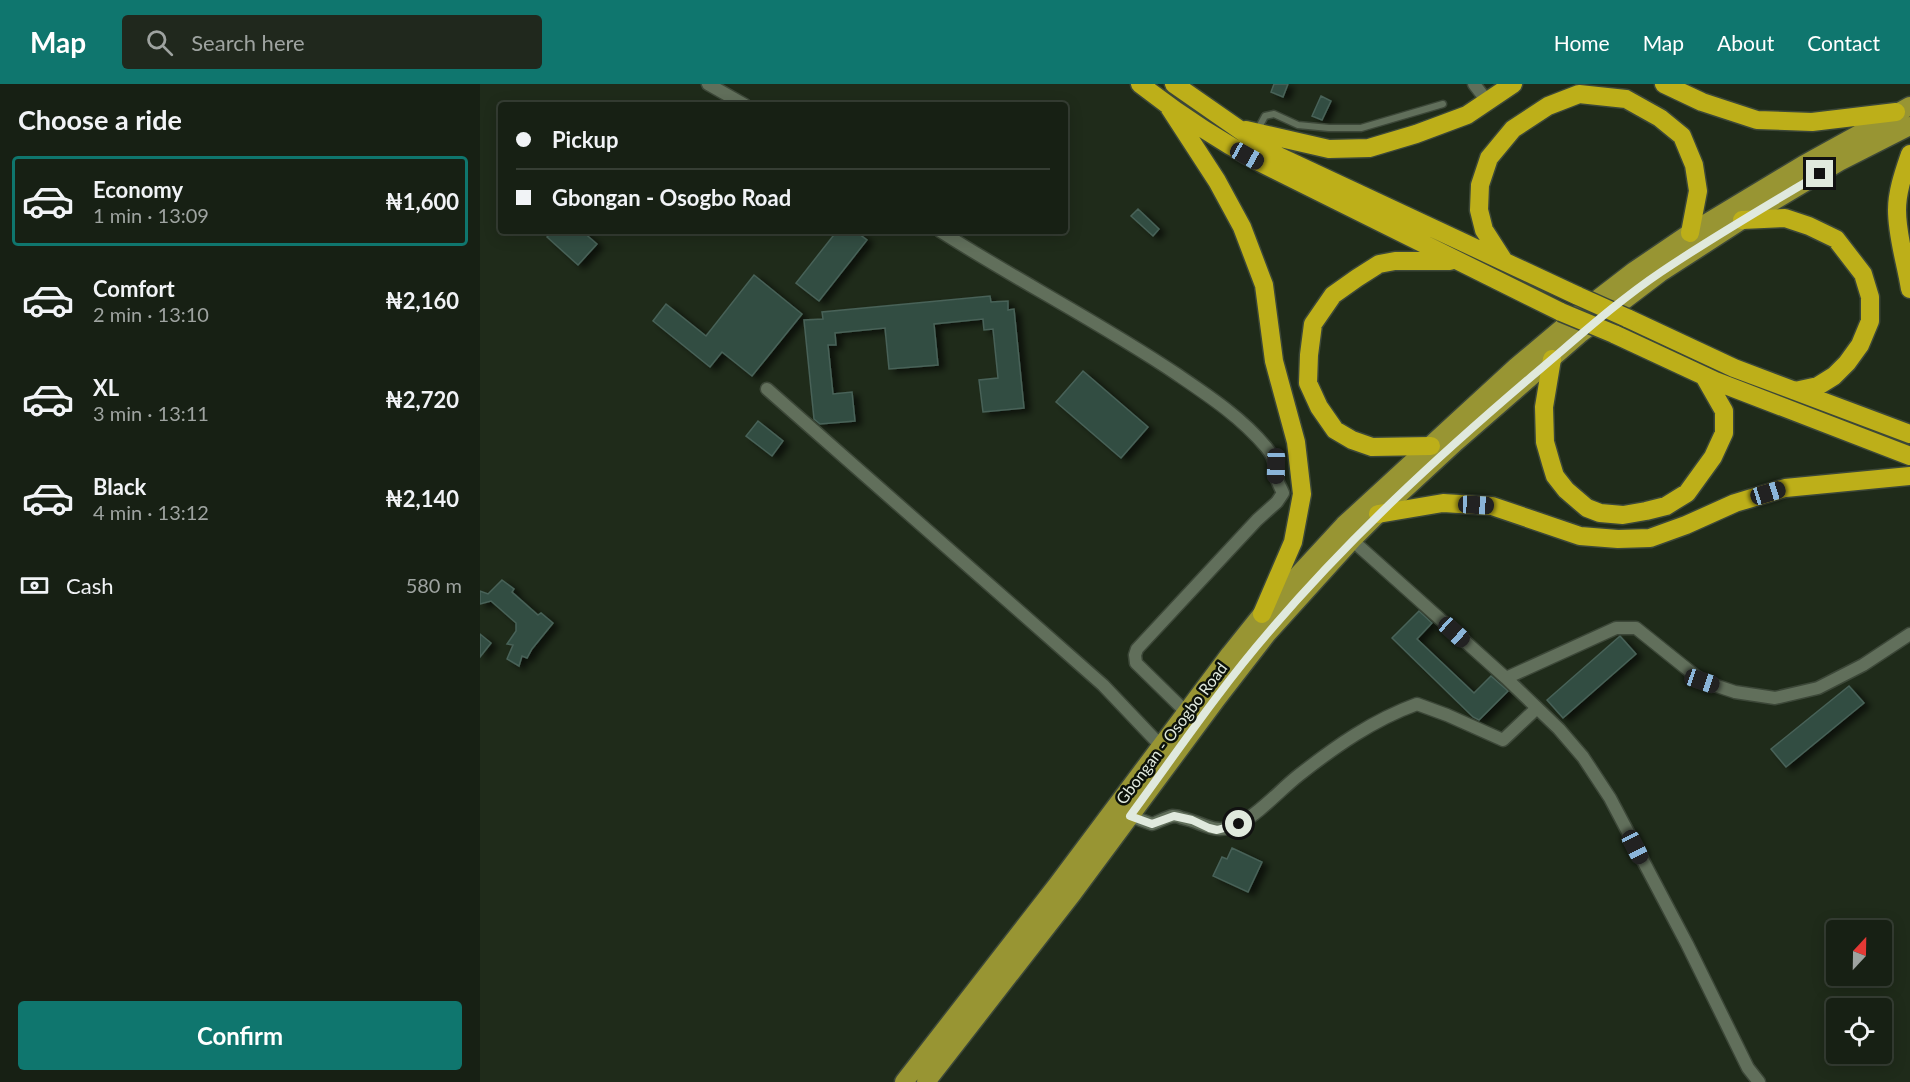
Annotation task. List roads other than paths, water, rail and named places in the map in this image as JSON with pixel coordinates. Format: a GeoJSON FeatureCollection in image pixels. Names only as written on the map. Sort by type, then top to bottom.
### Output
{"type":"FeatureCollection","features":[{"type":"Feature","properties":{"kind":"highway"},"geometry":{"type":"LineString","coordinates":[[1140,84],[1169,107],[1261,163],[1561,312],[1704,376],[1910,456]]}},
{"type":"Feature","properties":{"kind":"highway"},"geometry":{"type":"LineString","coordinates":[[1174,84],[1276,155],[1734,368],[1910,434]]}},
{"type":"Feature","properties":{"kind":"highway"},"geometry":{"type":"LineString","coordinates":[[1236,127],[1329,149],[1369,148],[1467,115],[1513,84]]}},
{"type":"Feature","properties":{"kind":"highway"},"geometry":{"type":"LineString","coordinates":[[1664,84],[1702,102],[1757,120],[1812,122],[1903,109]]}},
{"type":"Feature","properties":{"kind":"highway"},"geometry":{"type":"LineString","coordinates":[[1504,261],[1484,230],[1479,210],[1480,185],[1489,158],[1513,129],[1548,106],[1579,94],[1626,99],[1660,118],[1682,136],[1694,165],[1698,191],[1690,233]]}},
{"type":"Feature","properties":{"kind":"highway"},"geometry":{"type":"LineString","coordinates":[[1169,107],[1217,181],[1242,227],[1264,285],[1274,361],[1296,442],[1302,494],[1293,542],[1262,614]]}},
{"type":"Feature","properties":{"kind":"highway"},"geometry":{"type":"LineString","coordinates":[[1910,154],[1897,208],[1899,232],[1910,289]]}},
{"type":"Feature","properties":{"kind":"highway"},"geometry":{"type":"LineString","coordinates":[[1742,220],[1785,218],[1809,226],[1836,239],[1863,274],[1869,297],[1870,321],[1860,345],[1834,376],[1818,386],[1795,391]]}},
{"type":"Feature","properties":{"kind":"highway"},"geometry":{"type":"LineString","coordinates":[[1431,446],[1372,447],[1352,440],[1335,430],[1319,407],[1308,383],[1313,324],[1333,295],[1378,264],[1417,259],[1457,261]]}},
{"type":"Feature","properties":{"kind":"highway"},"geometry":{"type":"LineString","coordinates":[[1552,359],[1544,407],[1545,442],[1555,476],[1566,490],[1587,508],[1600,513],[1623,515],[1646,511],[1666,506],[1687,493],[1713,457],[1724,433],[1724,411],[1704,376]]}},
{"type":"Feature","properties":{"kind":"highway"},"geometry":{"type":"LineString","coordinates":[[1378,514],[1443,503],[1492,506],[1580,536],[1618,539],[1650,538],[1735,503],[1785,488],[1910,476]]}},
{"type":"Feature","properties":{"kind":"main road","name":"Gbongan - Osogbo Road"},"geometry":{"type":"LineString","coordinates":[[904,1082],[1058,885],[1161,745],[1262,614],[1344,525],[1516,368],[1586,308],[1634,271],[1690,233],[1803,165],[1903,109]]}},
{"type":"Feature","properties":{"kind":"main road","name":"Gbongan - Osogbo Road"},"geometry":{"type":"LineString","coordinates":[[926,1082],[1267,634],[1378,514],[1456,442],[1601,317],[1660,273],[1742,220],[1839,162],[1910,126]]}},
{"type":"Feature","properties":{"kind":"street"},"geometry":{"type":"LineString","coordinates":[[708,84],[740,102]]}},
{"type":"Feature","properties":{"kind":"street"},"geometry":{"type":"LineString","coordinates":[[1474,84],[1487,101]]}},
{"type":"Feature","properties":{"kind":"street"},"geometry":{"type":"LineString","coordinates":[[945,234],[1149,356],[1200,391],[1252,432],[1267,449],[1276,466],[1276,478],[1283,493],[1277,502],[1257,520],[1137,649],[1136,663],[1186,712]]}},
{"type":"Feature","properties":{"kind":"street"},"geometry":{"type":"LineString","coordinates":[[767,388],[1102,685],[1161,745]]}},
{"type":"Feature","properties":{"kind":"street"},"geometry":{"type":"LineString","coordinates":[[1352,540],[1506,678],[1559,729],[1583,757],[1610,798],[1748,1068],[1759,1082]]}},
{"type":"Feature","properties":{"kind":"street"},"geometry":{"type":"LineString","coordinates":[[1506,678],[1616,628],[1636,628],[1702,681],[1735,693],[1775,698],[1818,688],[1863,665],[1910,634]]}},
{"type":"Feature","properties":{"kind":"street"},"geometry":{"type":"LineString","coordinates":[[1130,816],[1152,824],[1174,816],[1217,830],[1239,824],[1339,746],[1367,727],[1398,711],[1417,704],[1503,740],[1537,708]]}},
{"type":"Feature","properties":{"kind":"lane"},"geometry":{"type":"LineString","coordinates":[[1256,133],[1265,116],[1274,114],[1298,125],[1361,128],[1443,104]]}}]}
